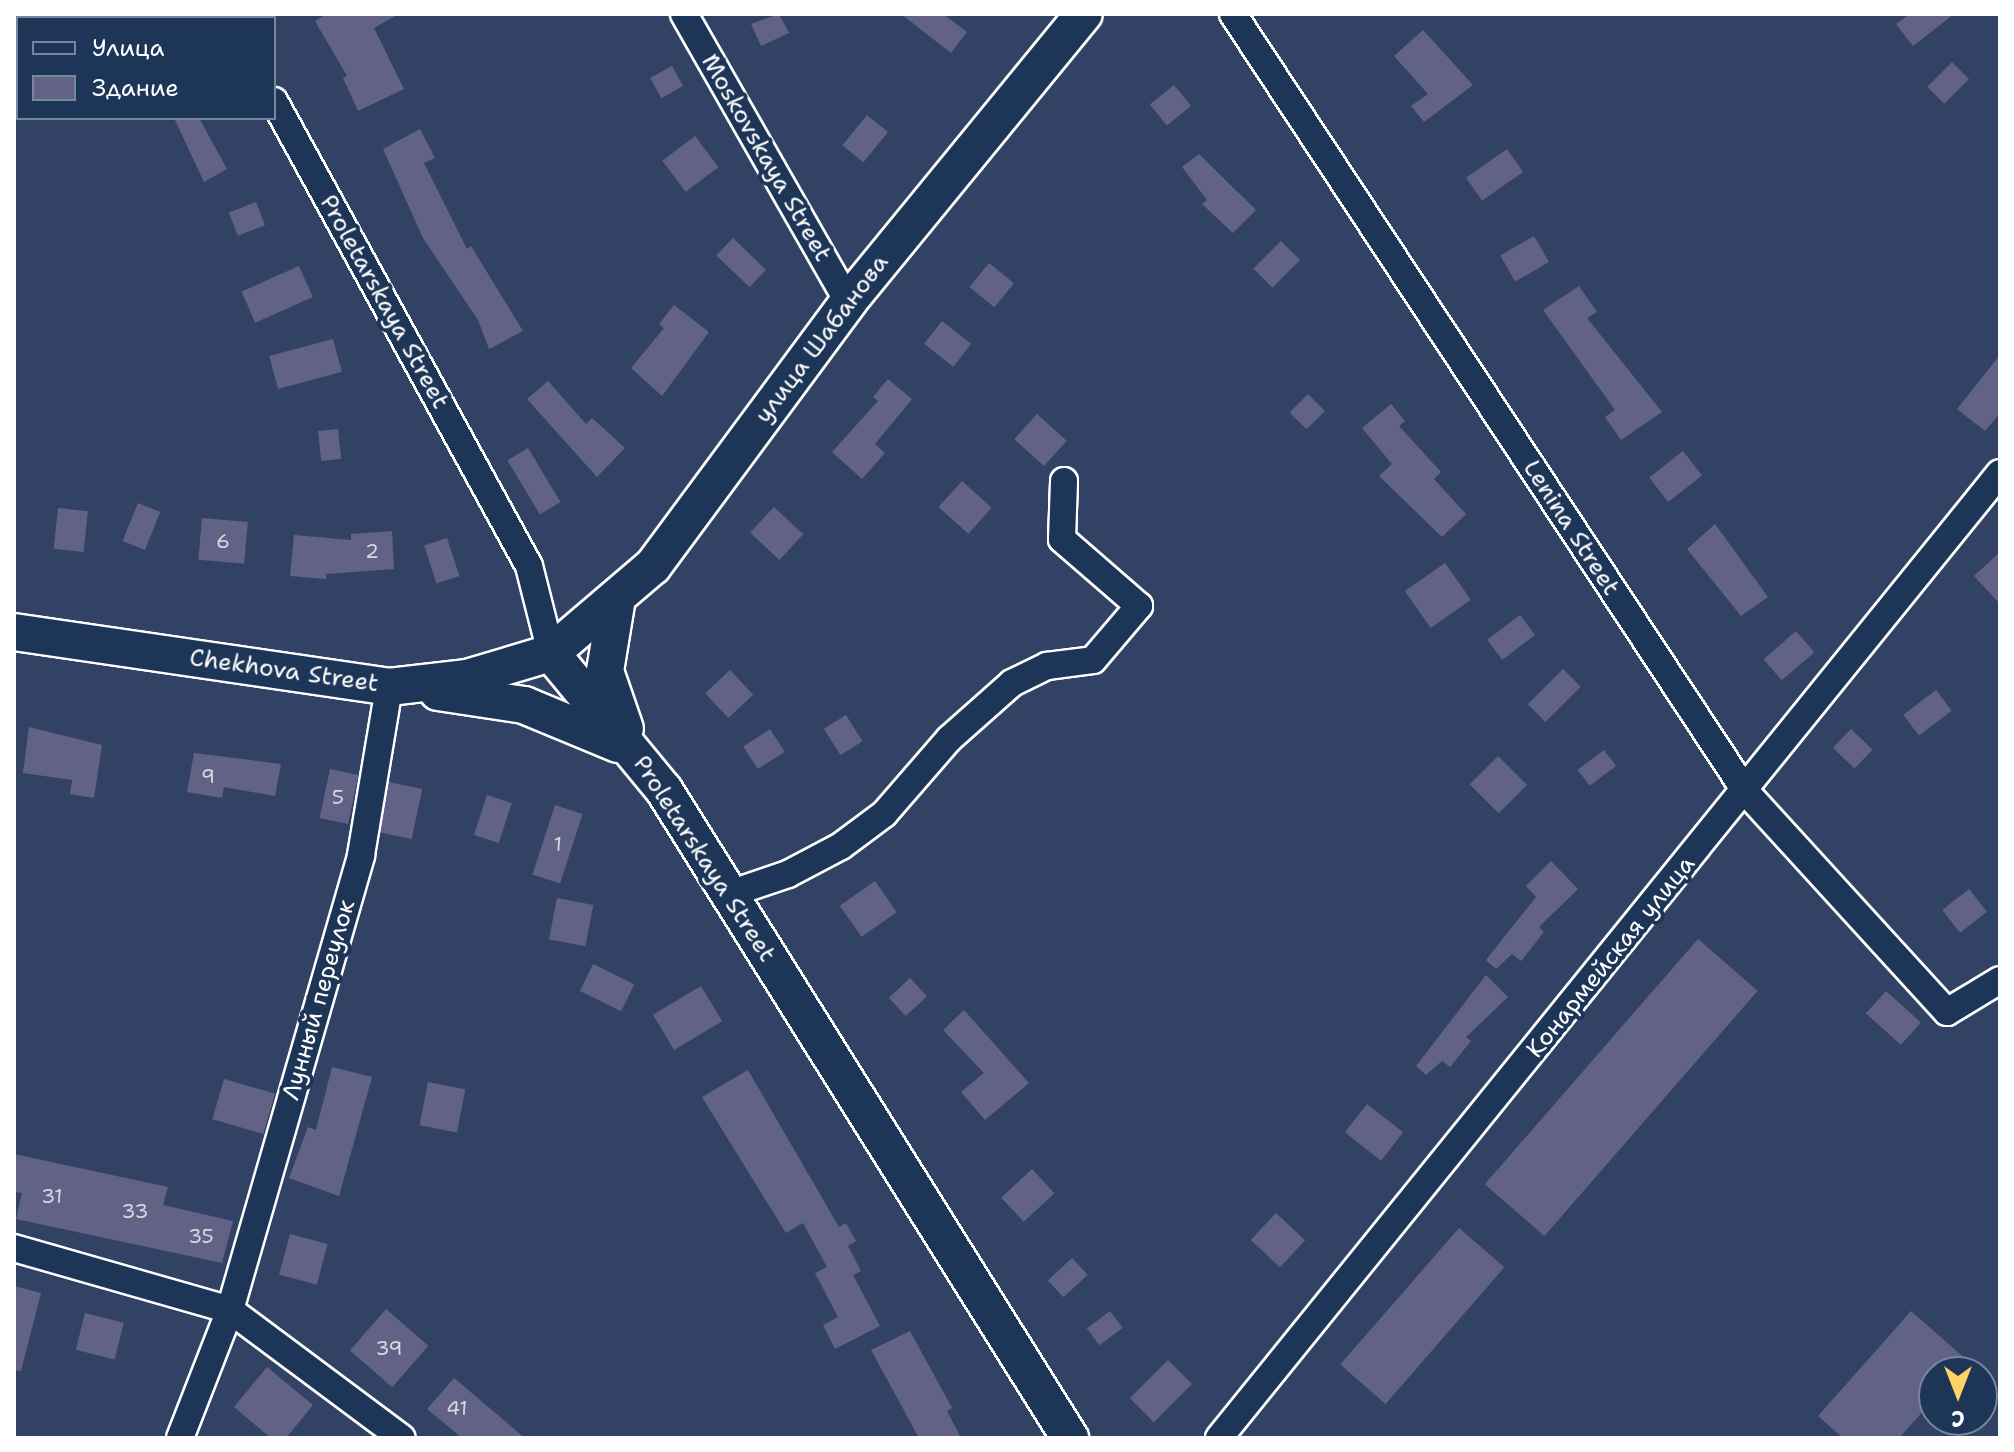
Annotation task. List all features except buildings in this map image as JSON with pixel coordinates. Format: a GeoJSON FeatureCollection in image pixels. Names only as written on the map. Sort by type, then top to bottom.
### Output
{"type":"FeatureCollection","features":[{"type":"Feature","properties":{"kind":"street","name":"Moskovskaya Street"},"geometry":{"type":"LineString","coordinates":[[684,14],[848,302]]}},
{"type":"Feature","properties":{"kind":"street","name":"улица Шабанова"},"geometry":{"type":"LineString","coordinates":[[551,653],[616,604],[653,566],[848,302],[1084,14]]}},
{"type":"Feature","properties":{"kind":"street","name":"Lenina Street"},"geometry":{"type":"LineString","coordinates":[[1233,14],[1746,792],[1947,1012],[2000,980]]}},
{"type":"Feature","properties":{"kind":"street","name":"Proletarskaya Street"},"geometry":{"type":"LineString","coordinates":[[276,105],[529,566],[551,653],[639,756],[1070,1438]]}},
{"type":"Feature","properties":{"kind":"street","name":"Конармейская улица"},"geometry":{"type":"LineString","coordinates":[[1219,1438],[1746,792],[2000,473]]}},
{"type":"Feature","properties":{"kind":"street"},"geometry":{"type":"LineString","coordinates":[[729,894],[788,874],[841,846],[884,814],[949,739],[1012,683],[1047,666],[1093,660],[1139,606],[1062,539],[1064,481]]}},
{"type":"Feature","properties":{"kind":"street"},"geometry":{"type":"LineString","coordinates":[[616,604],[605,671],[639,756]]}},
{"type":"Feature","properties":{"kind":"street","name":"Chekhova Street"},"geometry":{"type":"LineString","coordinates":[[14,632],[389,687],[467,678],[551,653]]}},
{"type":"Feature","properties":{"kind":"street"},"geometry":{"type":"LineString","coordinates":[[389,687],[524,705],[579,723],[639,756]]}},
{"type":"Feature","properties":{"kind":"street","name":"Лунный переулок"},"geometry":{"type":"LineString","coordinates":[[180,1438],[230,1310],[361,855],[389,687]]}},
{"type":"Feature","properties":{"kind":"street"},"geometry":{"type":"LineString","coordinates":[[14,1248],[230,1310],[402,1438]]}}]}
